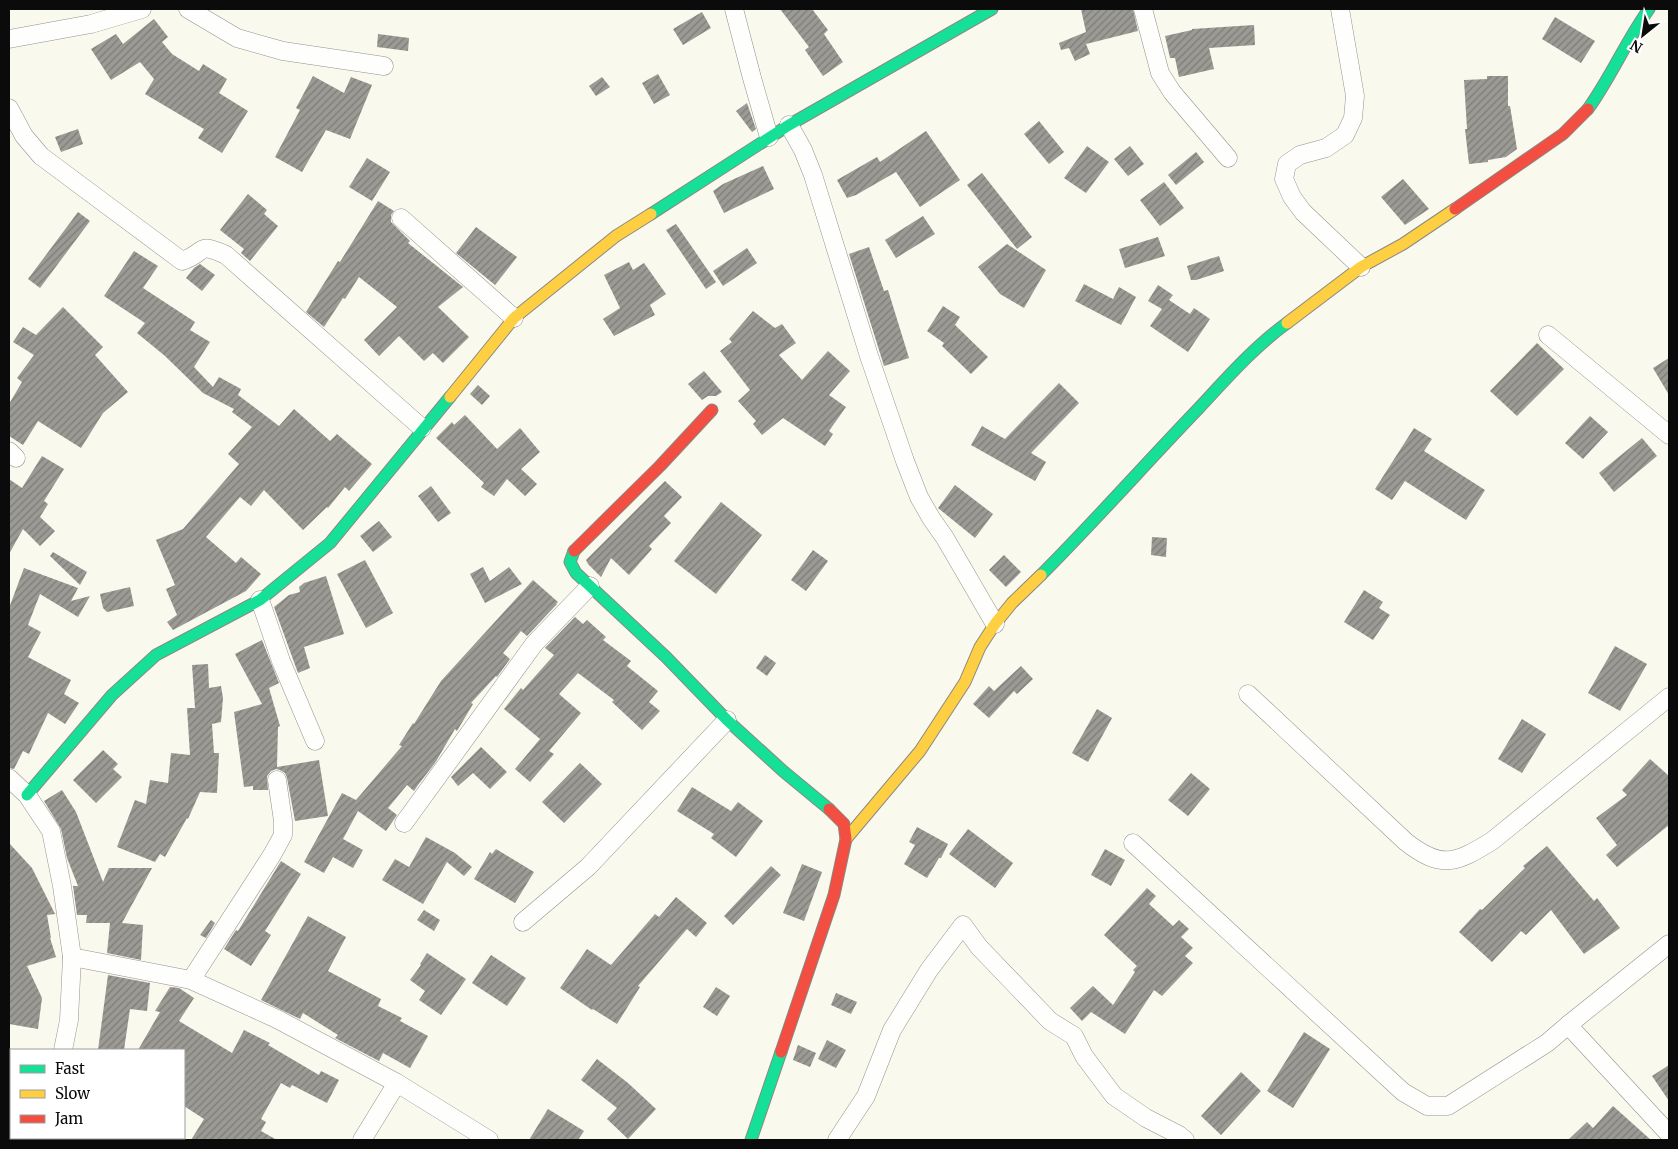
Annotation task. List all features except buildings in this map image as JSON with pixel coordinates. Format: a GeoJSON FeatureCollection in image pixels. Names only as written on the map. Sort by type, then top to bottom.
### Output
{"type":"FeatureCollection","features":[{"type":"Feature","properties":{"kind":"street"},"geometry":{"type":"LineString","coordinates":[[9,40],[91,24],[142,9]]}},
{"type":"Feature","properties":{"kind":"street"},"geometry":{"type":"LineString","coordinates":[[188,9],[237,38],[284,51],[384,66]]}},
{"type":"Feature","properties":{"kind":"street"},"geometry":{"type":"LineString","coordinates":[[734,9],[769,137]]}},
{"type":"Feature","properties":{"kind":"street"},"geometry":{"type":"LineString","coordinates":[[27,795],[112,695],[156,655],[260,600],[330,543],[422,428],[514,318],[616,236],[769,137],[992,9]]}},
{"type":"Feature","properties":{"kind":"street"},"geometry":{"type":"LineString","coordinates":[[1143,9],[1160,73],[1172,92],[1228,158]]}},
{"type":"Feature","properties":{"kind":"street"},"geometry":{"type":"LineString","coordinates":[[1340,9],[1355,96],[1353,118],[1345,135],[1326,148],[1300,155],[1286,164],[1284,179],[1292,197],[1303,212],[1361,266]]}},
{"type":"Feature","properties":{"kind":"street"},"geometry":{"type":"LineString","coordinates":[[846,839],[920,751],[965,682],[980,647],[1012,603],[1073,543],[1246,358],[1282,326],[1361,266],[1411,239],[1563,134],[1588,109],[1603,88],[1649,9]]}},
{"type":"Feature","properties":{"kind":"street"},"geometry":{"type":"LineString","coordinates":[[9,108],[24,136],[41,156],[182,261],[204,248],[211,248],[226,255],[422,428]]}},
{"type":"Feature","properties":{"kind":"street"},"geometry":{"type":"LineString","coordinates":[[789,125],[803,150],[813,175],[869,356],[919,497],[995,624]]}},
{"type":"Feature","properties":{"kind":"street"},"geometry":{"type":"LineString","coordinates":[[401,218],[514,318]]}},
{"type":"Feature","properties":{"kind":"street"},"geometry":{"type":"LineString","coordinates":[[1548,335],[1669,435]]}},
{"type":"Feature","properties":{"kind":"street"},"geometry":{"type":"LineString","coordinates":[[712,410],[660,466],[573,552],[570,562],[576,573],[666,657],[727,720],[844,824],[846,839],[834,895],[751,1140]]}},
{"type":"Feature","properties":{"kind":"street"},"geometry":{"type":"LineString","coordinates":[[404,823],[534,644],[590,586]]}},
{"type":"Feature","properties":{"kind":"street"},"geometry":{"type":"LineString","coordinates":[[260,600],[281,660],[316,741]]}},
{"type":"Feature","properties":{"kind":"street"},"geometry":{"type":"LineString","coordinates":[[1248,694],[1406,842],[1420,853],[1436,860],[1447,861],[1458,859],[1492,841],[1669,697]]}},
{"type":"Feature","properties":{"kind":"street"},"geometry":{"type":"LineString","coordinates":[[523,922],[588,867],[727,720]]}},
{"type":"Feature","properties":{"kind":"street"},"geometry":{"type":"LineString","coordinates":[[9,778],[27,795],[51,831],[62,886],[72,957],[69,1020],[63,1049]]}},
{"type":"Feature","properties":{"kind":"street"},"geometry":{"type":"LineString","coordinates":[[191,980],[283,835],[283,821],[277,780]]}},
{"type":"Feature","properties":{"kind":"street"},"geometry":{"type":"LineString","coordinates":[[1133,843],[1403,1092],[1427,1106],[1448,1106],[1547,1043],[1669,944]]}},
{"type":"Feature","properties":{"kind":"street"},"geometry":{"type":"LineString","coordinates":[[836,1140],[866,1096],[892,1030],[929,970],[963,925],[979,947],[1050,1021],[1074,1036],[1084,1056],[1114,1096],[1146,1118],[1185,1140]]}},
{"type":"Feature","properties":{"kind":"street"},"geometry":{"type":"LineString","coordinates":[[72,957],[191,980],[277,1019],[397,1083],[490,1140]]}},
{"type":"Feature","properties":{"kind":"street"},"geometry":{"type":"LineString","coordinates":[[1568,1025],[1669,1134]]}},
{"type":"Feature","properties":{"kind":"street"},"geometry":{"type":"LineString","coordinates":[[362,1140],[397,1083]]}},
{"type":"Feature","properties":{"kind":"traffic: fast"},"geometry":{"type":"LineString","coordinates":[[651,214],[789,125],[992,9]]}},
{"type":"Feature","properties":{"kind":"traffic: fast"},"geometry":{"type":"LineString","coordinates":[[1588,109],[1649,9]]}},
{"type":"Feature","properties":{"kind":"traffic: fast"},"geometry":{"type":"LineString","coordinates":[[1041,575],[1241,363],[1287,323]]}},
{"type":"Feature","properties":{"kind":"traffic: fast"},"geometry":{"type":"LineString","coordinates":[[27,795],[112,695],[156,655],[260,600],[330,543],[450,397]]}},
{"type":"Feature","properties":{"kind":"traffic: fast"},"geometry":{"type":"LineString","coordinates":[[574,551],[570,562],[576,573],[666,657],[727,720],[783,771],[829,809]]}},
{"type":"Feature","properties":{"kind":"traffic: fast"},"geometry":{"type":"LineString","coordinates":[[751,1140],[781,1052]]}},
{"type":"Feature","properties":{"kind":"traffic: slow"},"geometry":{"type":"LineString","coordinates":[[1287,323],[1361,267],[1403,244],[1455,209]]}},
{"type":"Feature","properties":{"kind":"traffic: slow"},"geometry":{"type":"LineString","coordinates":[[450,397],[514,318],[616,236],[651,214]]}},
{"type":"Feature","properties":{"kind":"traffic: slow"},"geometry":{"type":"LineString","coordinates":[[846,839],[920,751],[965,682],[980,647],[995,624],[1012,603],[1041,575]]}},
{"type":"Feature","properties":{"kind":"traffic: jam"},"geometry":{"type":"LineString","coordinates":[[1455,209],[1563,134],[1588,109]]}},
{"type":"Feature","properties":{"kind":"traffic: jam"},"geometry":{"type":"LineString","coordinates":[[574,551],[660,466],[712,410]]}},
{"type":"Feature","properties":{"kind":"traffic: jam"},"geometry":{"type":"LineString","coordinates":[[781,1052],[834,895],[846,839],[844,824],[829,809]]}}]}
